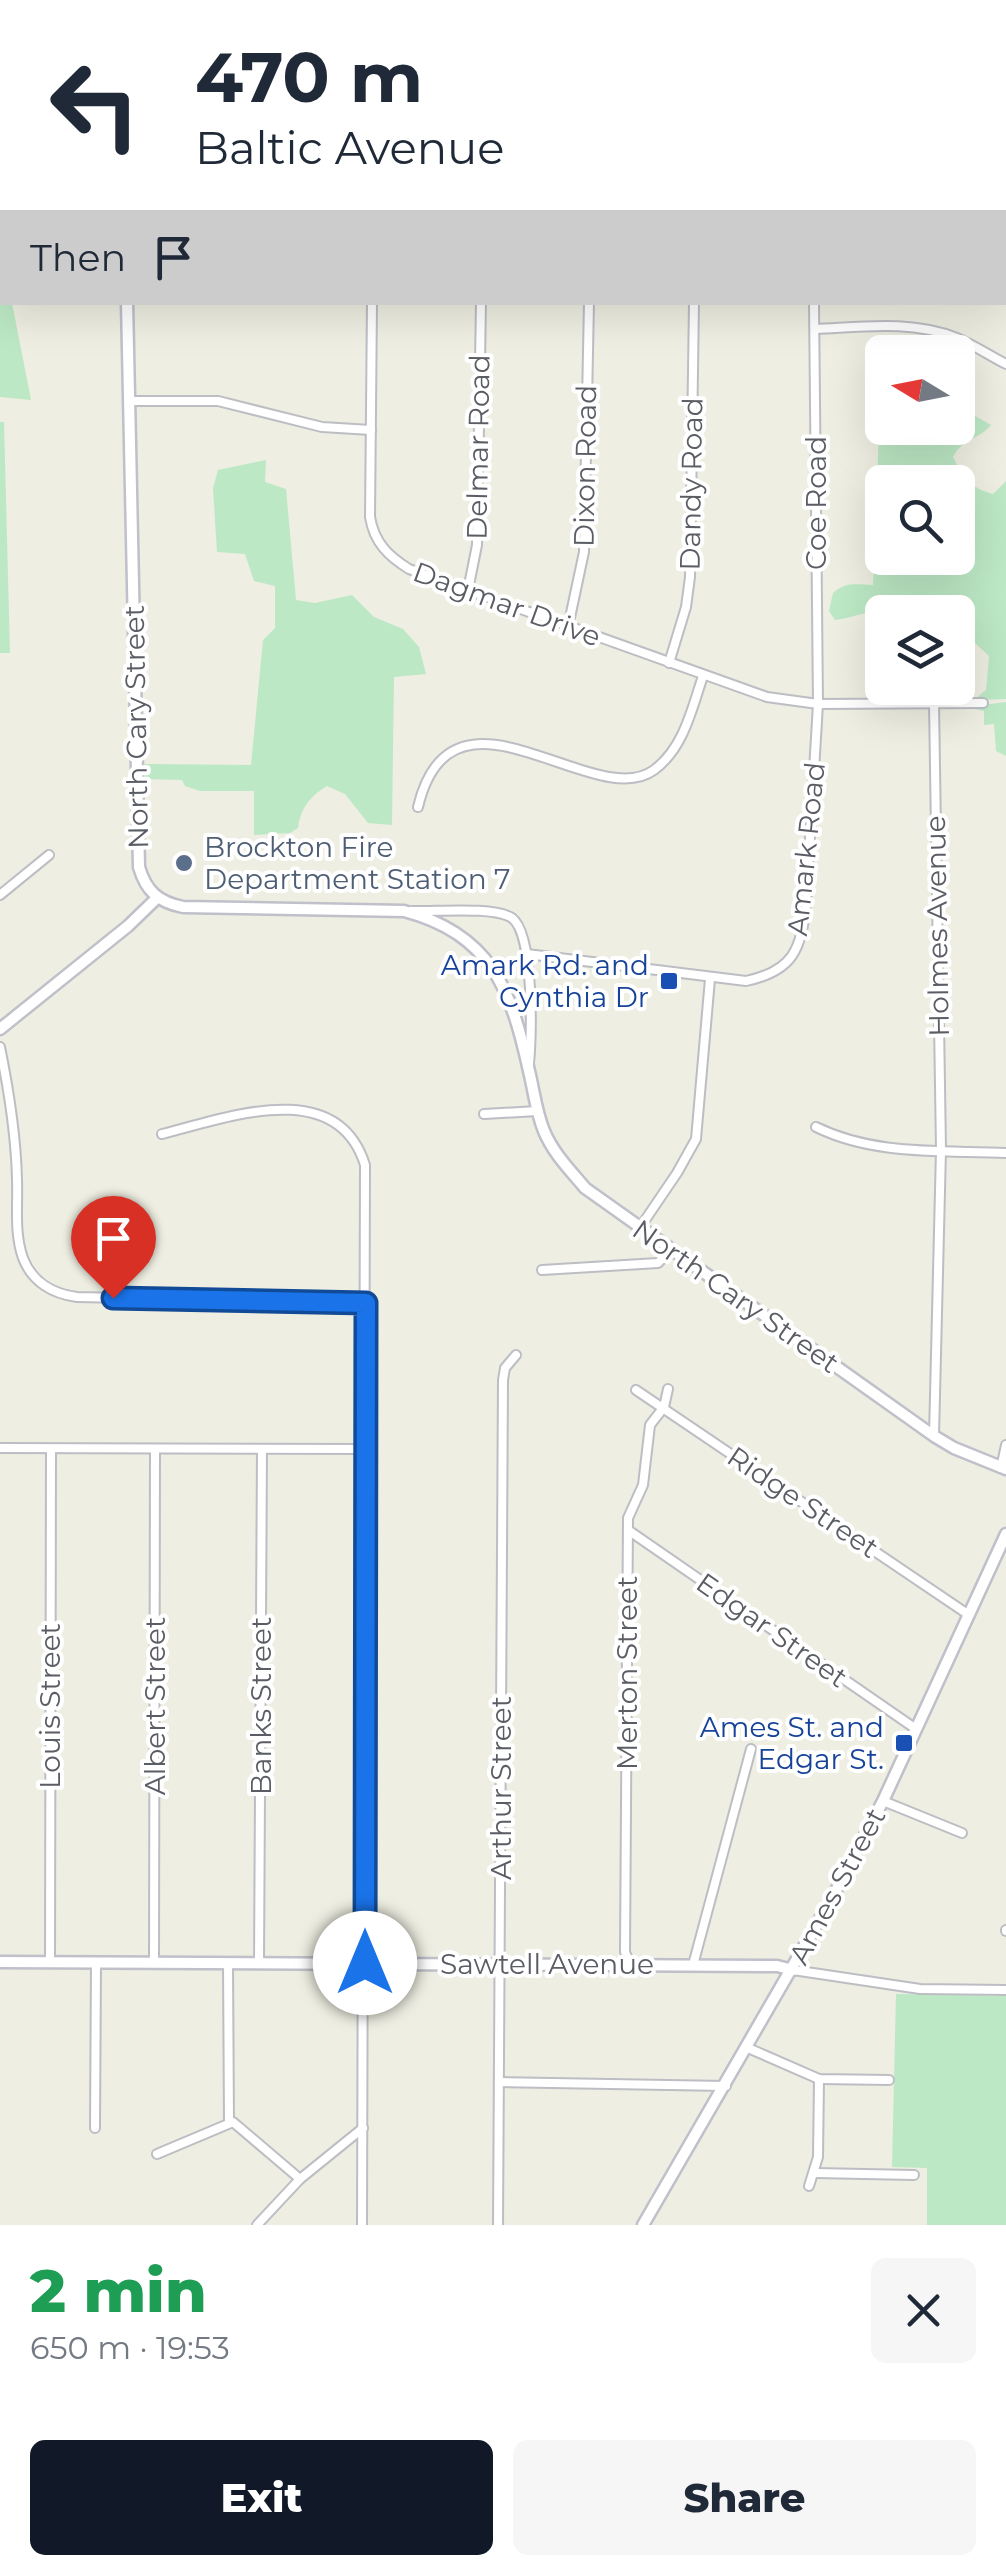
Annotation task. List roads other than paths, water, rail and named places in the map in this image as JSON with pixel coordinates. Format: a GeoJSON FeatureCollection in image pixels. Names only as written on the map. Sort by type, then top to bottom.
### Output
{"type":"FeatureCollection","features":[{"type":"Feature","properties":{"kind":"street","name":"North Cary Street"},"geometry":{"type":"LineString","coordinates":[[127,305],[139,867],[143,880],[157,898],[183,907],[498,913],[512,918],[521,929],[527,954],[531,1046],[528,1068]]}},
{"type":"Feature","properties":{"kind":"street","name":"Dagmar Drive"},"geometry":{"type":"LineString","coordinates":[[372,305],[370,517],[385,552],[409,569],[767,697],[818,704],[865,704]]}},
{"type":"Feature","properties":{"kind":"street","name":"Delmar Road"},"geometry":{"type":"LineString","coordinates":[[468,590],[478,545],[481,305]]}},
{"type":"Feature","properties":{"kind":"street","name":"Dixon Road"},"geometry":{"type":"LineString","coordinates":[[568,627],[584,552],[589,305]]}},
{"type":"Feature","properties":{"kind":"street","name":"Dandy Road"},"geometry":{"type":"LineString","coordinates":[[669,663],[686,607],[690,577],[694,305]]}},
{"type":"Feature","properties":{"kind":"street","name":"Coe Road"},"geometry":{"type":"LineString","coordinates":[[814,305],[818,704]]}},
{"type":"Feature","properties":{"kind":"street"},"geometry":{"type":"LineString","coordinates":[[815,329],[894,325],[920,329],[959,339],[1006,364]]}},
{"type":"Feature","properties":{"kind":"street"},"geometry":{"type":"LineString","coordinates":[[129,401],[218,401],[322,427],[370,430]]}},
{"type":"Feature","properties":{"kind":"street"},"geometry":{"type":"LineString","coordinates":[[418,807],[429,772],[442,759],[472,747],[512,747],[599,775],[644,776],[676,746],[703,676]]}},
{"type":"Feature","properties":{"kind":"street","name":"Dagmar Drive"},"geometry":{"type":"LineString","coordinates":[[975,703],[983,703]]}},
{"type":"Feature","properties":{"kind":"street","name":"Amark Road"},"geometry":{"type":"LineString","coordinates":[[527,954],[746,981],[769,976],[785,966],[796,952],[803,931],[818,704]]}},
{"type":"Feature","properties":{"kind":"street","name":"Holmes Avenue"},"geometry":{"type":"LineString","coordinates":[[934,705],[940,1150],[934,1436]]}},
{"type":"Feature","properties":{"kind":"street"},"geometry":{"type":"LineString","coordinates":[[0,894],[50,855]]}},
{"type":"Feature","properties":{"kind":"street"},"geometry":{"type":"LineString","coordinates":[[0,1029],[157,898]]}},
{"type":"Feature","properties":{"kind":"street","name":"North Cary Street"},"geometry":{"type":"LineString","coordinates":[[404,911],[448,928],[490,962],[505,989],[537,1111],[558,1156],[585,1188],[934,1436],[1004,1469]]}},
{"type":"Feature","properties":{"kind":"street"},"geometry":{"type":"LineString","coordinates":[[639,1229],[696,1139],[710,978]]}},
{"type":"Feature","properties":{"kind":"street"},"geometry":{"type":"LineString","coordinates":[[0,1048],[14,1138],[19,1243],[28,1268],[47,1288],[77,1297],[366,1303]]}},
{"type":"Feature","properties":{"kind":"street"},"geometry":{"type":"LineString","coordinates":[[162,1134],[256,1110],[282,1108],[322,1117],[350,1134],[359,1145],[365,1164],[362,2225]]}},
{"type":"Feature","properties":{"kind":"street"},"geometry":{"type":"LineString","coordinates":[[484,1114],[537,1111]]}},
{"type":"Feature","properties":{"kind":"street"},"geometry":{"type":"LineString","coordinates":[[816,1127],[881,1148],[1006,1152]]}},
{"type":"Feature","properties":{"kind":"street"},"geometry":{"type":"LineString","coordinates":[[542,1270],[658,1263],[665,1246]]}},
{"type":"Feature","properties":{"kind":"street","name":"Arthur Street"},"geometry":{"type":"LineString","coordinates":[[498,2225],[503,1373],[516,1355]]}},
{"type":"Feature","properties":{"kind":"street","name":"Merton Street"},"geometry":{"type":"LineString","coordinates":[[630,1964],[625,1952],[628,1518],[646,1470],[650,1425],[664,1407],[668,1389]]}},
{"type":"Feature","properties":{"kind":"street","name":"Ridge Street"},"geometry":{"type":"LineString","coordinates":[[636,1390],[969,1615]]}},
{"type":"Feature","properties":{"kind":"street"},"geometry":{"type":"LineString","coordinates":[[1004,1469],[1006,1445]]}},
{"type":"Feature","properties":{"kind":"street"},"geometry":{"type":"LineString","coordinates":[[0,1448],[366,1450]]}},
{"type":"Feature","properties":{"kind":"street","name":"Louis Street"},"geometry":{"type":"LineString","coordinates":[[50,1962],[51,1449]]}},
{"type":"Feature","properties":{"kind":"street","name":"Albert Street"},"geometry":{"type":"LineString","coordinates":[[154,1962],[155,1450]]}},
{"type":"Feature","properties":{"kind":"street","name":"Banks Street"},"geometry":{"type":"LineString","coordinates":[[259,1963],[262,1450]]}},
{"type":"Feature","properties":{"kind":"street","name":"Edgar Street"},"geometry":{"type":"LineString","coordinates":[[628,1530],[916,1730]]}},
{"type":"Feature","properties":{"kind":"street","name":"Ames Street"},"geometry":{"type":"LineString","coordinates":[[643,2225],[748,2048],[884,1801],[1006,1534]]}},
{"type":"Feature","properties":{"kind":"street"},"geometry":{"type":"LineString","coordinates":[[693,1965],[750,1749]]}},
{"type":"Feature","properties":{"kind":"street"},"geometry":{"type":"LineString","coordinates":[[884,1801],[962,1834]]}},
{"type":"Feature","properties":{"kind":"street","name":"Sawtell Avenue"},"geometry":{"type":"LineString","coordinates":[[0,1962],[630,1964],[777,1966],[792,1970]]}},
{"type":"Feature","properties":{"kind":"street"},"geometry":{"type":"LineString","coordinates":[[96,1962],[96,2128]]}},
{"type":"Feature","properties":{"kind":"street"},"geometry":{"type":"LineString","coordinates":[[228,1962],[229,2122]]}},
{"type":"Feature","properties":{"kind":"street"},"geometry":{"type":"LineString","coordinates":[[792,1970],[920,1988],[1006,1990]]}},
{"type":"Feature","properties":{"kind":"street"},"geometry":{"type":"LineString","coordinates":[[748,2048],[820,2078],[889,2080]]}},
{"type":"Feature","properties":{"kind":"street"},"geometry":{"type":"LineString","coordinates":[[809,2186],[815,2173],[820,2078]]}},
{"type":"Feature","properties":{"kind":"street"},"geometry":{"type":"LineString","coordinates":[[499,2082],[726,2086]]}},
{"type":"Feature","properties":{"kind":"street"},"geometry":{"type":"LineString","coordinates":[[158,2154],[229,2122],[240,2126],[300,2179]]}},
{"type":"Feature","properties":{"kind":"street"},"geometry":{"type":"LineString","coordinates":[[257,2225],[300,2179],[363,2128]]}},
{"type":"Feature","properties":{"kind":"street"},"geometry":{"type":"LineString","coordinates":[[815,2173],[914,2175]]}},
{"type":"Feature","properties":{"kind":"place","name":"Brockton Fire Department Station 7"},"geometry":{"type":"Point","coordinates":[184,863]}},
{"type":"Feature","properties":{"kind":"place","name":"Amark Rd. and Cynthia Dr"},"geometry":{"type":"Point","coordinates":[669,981]}},
{"type":"Feature","properties":{"kind":"place","name":"Ames St. and Edgar St."},"geometry":{"type":"Point","coordinates":[904,1743]}}]}
